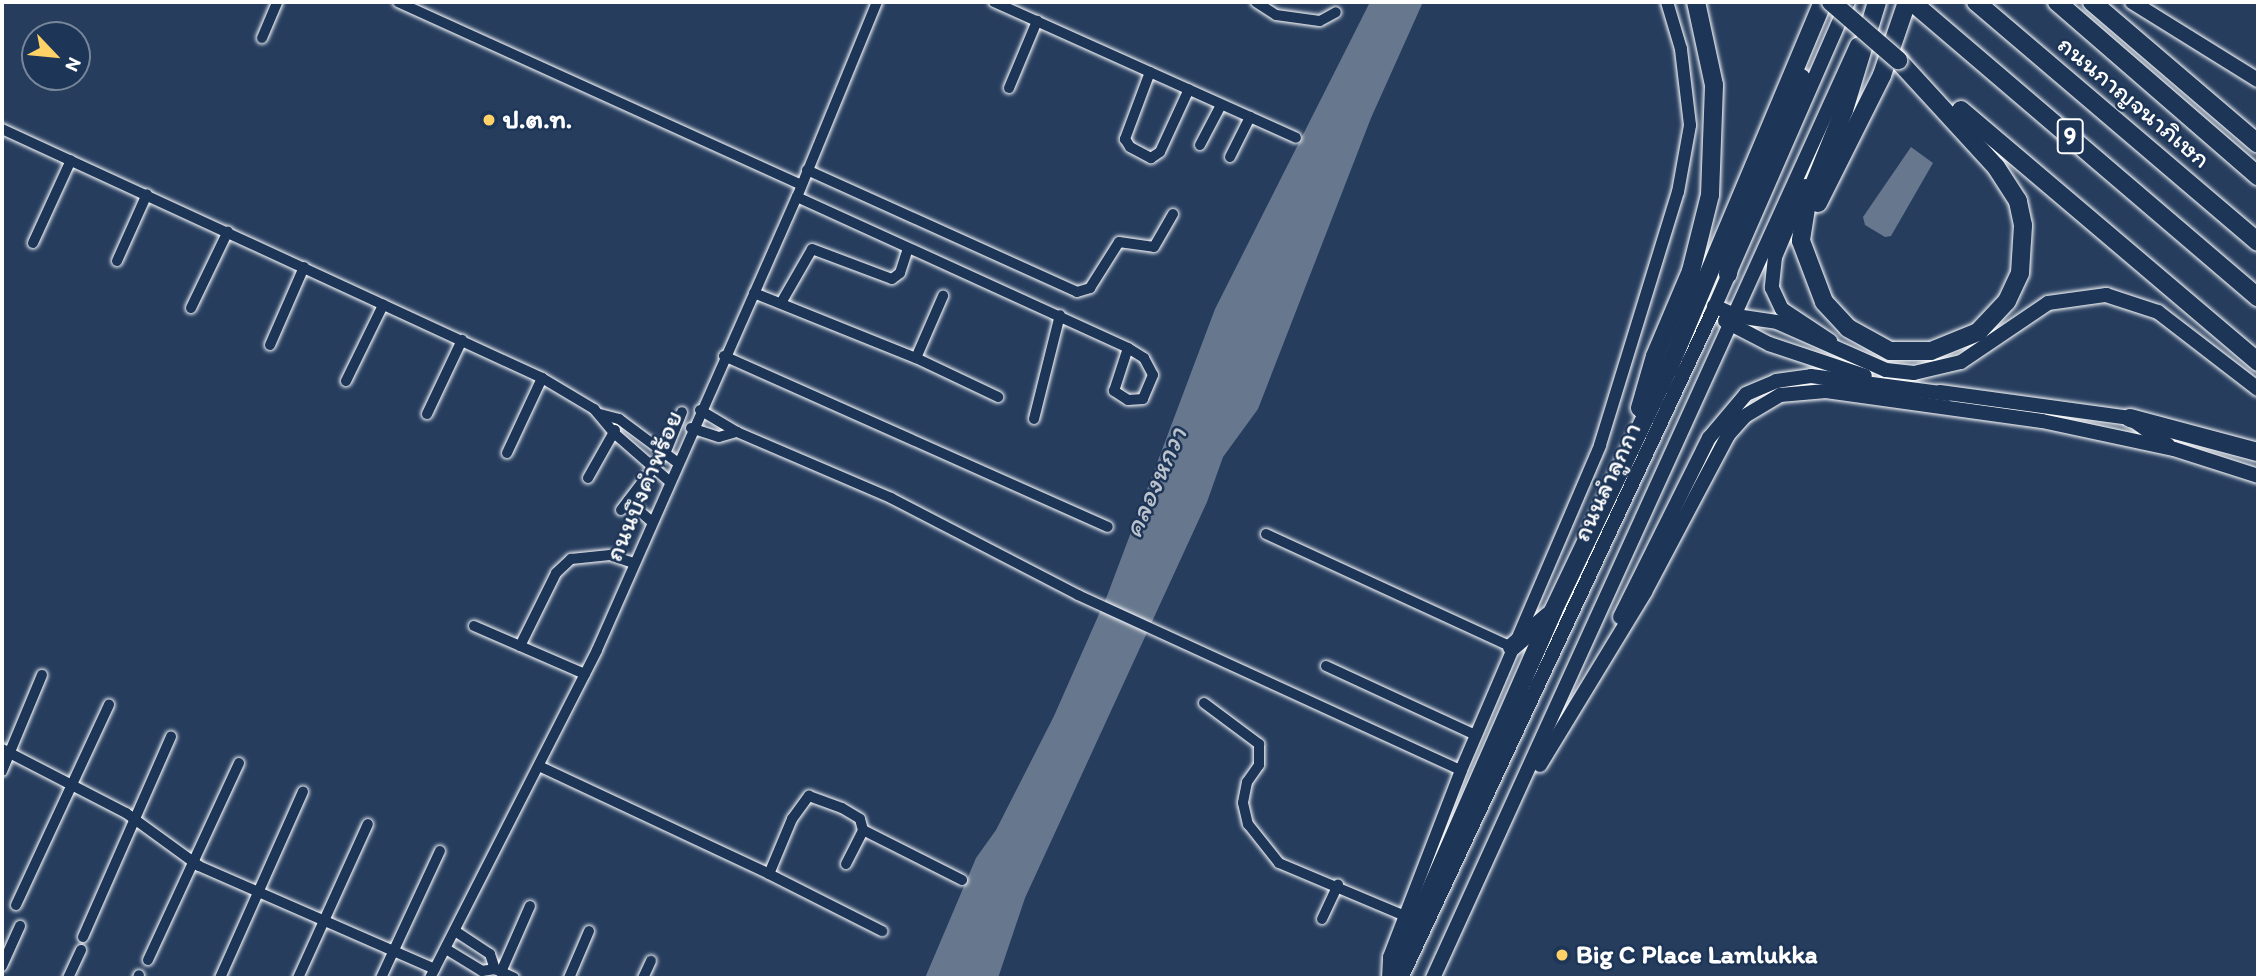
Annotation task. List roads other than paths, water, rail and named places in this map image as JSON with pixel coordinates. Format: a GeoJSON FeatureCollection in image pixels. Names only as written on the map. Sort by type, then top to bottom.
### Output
{"type":"FeatureCollection","features":[{"type":"Feature","properties":{"kind":"highway"},"geometry":{"type":"LineString","coordinates":[[1625,458],[1655,356],[1704,229],[1714,155],[1715,110],[1710,60],[1696,2]]}},
{"type":"Feature","properties":{"kind":"highway"},"geometry":{"type":"LineString","coordinates":[[1390,978],[1553,611],[1669,368],[1823,2]]}},
{"type":"Feature","properties":{"kind":"highway"},"geometry":{"type":"LineString","coordinates":[[1728,274],[1734,235],[1831,2],[2258,362]]}},
{"type":"Feature","properties":{"kind":"highway"},"geometry":{"type":"LineString","coordinates":[[1808,254],[1801,242],[1807,202],[1844,110],[1876,2]]}},
{"type":"Feature","properties":{"kind":"highway"},"geometry":{"type":"LineString","coordinates":[[1898,60],[1982,148],[2011,188],[2022,215],[2023,261],[2015,288],[1988,324],[1951,346],[1900,352],[1860,338],[1824,302],[1812,280],[1808,254],[1819,200],[1882,75],[1910,2]]}},
{"type":"Feature","properties":{"kind":"highway","name":"9"},"geometry":{"type":"LineString","coordinates":[[1910,2],[2258,297]]}},
{"type":"Feature","properties":{"kind":"highway","name":"ถนนกาญจนาภิเษก"},"geometry":{"type":"LineString","coordinates":[[1976,2],[2258,242]]}},
{"type":"Feature","properties":{"kind":"highway"},"geometry":{"type":"LineString","coordinates":[[2057,2],[2258,176]]}},
{"type":"Feature","properties":{"kind":"highway"},"geometry":{"type":"LineString","coordinates":[[2092,2],[2258,144]]}},
{"type":"Feature","properties":{"kind":"highway"},"geometry":{"type":"LineString","coordinates":[[2130,418],[2258,452]]}},
{"type":"Feature","properties":{"kind":"highway"},"geometry":{"type":"LineString","coordinates":[[1512,647],[1553,611]]}},
{"type":"Feature","properties":{"kind":"main road","name":"ถนนลำลูกกา"},"geometry":{"type":"LineString","coordinates":[[1401,978],[1659,428],[1848,2]]}},
{"type":"Feature","properties":{"kind":"main road","name":"ถนนลำลูกกา"},"geometry":{"type":"LineString","coordinates":[[1433,978],[1682,438],[1876,2]]}},
{"type":"Feature","properties":{"kind":"main road"},"geometry":{"type":"LineString","coordinates":[[2132,2],[2258,80]]}},
{"type":"Feature","properties":{"kind":"main road"},"geometry":{"type":"LineString","coordinates":[[1832,102],[1824,143],[1770,276],[1782,309],[1813,325],[1838,349]]}},
{"type":"Feature","properties":{"kind":"main road"},"geometry":{"type":"LineString","coordinates":[[1734,320],[1758,317],[1800,332],[1886,370],[1928,372],[1971,356],[2048,303],[2089,295],[2134,301],[2186,333],[2258,389]]}},
{"type":"Feature","properties":{"kind":"main road"},"geometry":{"type":"LineString","coordinates":[[1712,311],[1734,320],[1793,353],[1860,375],[1948,394]]}},
{"type":"Feature","properties":{"kind":"main road"},"geometry":{"type":"LineString","coordinates":[[1793,353],[1776,341],[1777,331],[1800,332]]}},
{"type":"Feature","properties":{"kind":"main road"},"geometry":{"type":"LineString","coordinates":[[1561,736],[1709,438],[1735,403],[1757,388],[1792,377],[2130,418],[2174,449]]}},
{"type":"Feature","properties":{"kind":"main road"},"geometry":{"type":"LineString","coordinates":[[1521,792],[1561,736],[1728,435],[1745,416],[1771,399],[1797,391],[1826,391],[2042,421],[2174,449],[2258,476]]}},
{"type":"Feature","properties":{"kind":"main road"},"geometry":{"type":"LineString","coordinates":[[1659,428],[1682,438]]}},
{"type":"Feature","properties":{"kind":"street"},"geometry":{"type":"LineString","coordinates":[[262,38],[277,2]]}},
{"type":"Feature","properties":{"kind":"street"},"geometry":{"type":"LineString","coordinates":[[398,2],[802,185]]}},
{"type":"Feature","properties":{"kind":"street","name":"ถนนบึงคำพร้อย"},"geometry":{"type":"LineString","coordinates":[[433,974],[541,767],[585,674],[691,428],[797,197],[877,2]]}},
{"type":"Feature","properties":{"kind":"street"},"geometry":{"type":"LineString","coordinates":[[994,2],[1296,138]]}},
{"type":"Feature","properties":{"kind":"street"},"geometry":{"type":"LineString","coordinates":[[1256,2],[1276,15],[1320,21],[1336,12]]}},
{"type":"Feature","properties":{"kind":"street"},"geometry":{"type":"LineString","coordinates":[[1390,978],[1389,957],[1461,770],[1600,445],[1683,172],[1690,125],[1687,85],[1667,2]]}},
{"type":"Feature","properties":{"kind":"street"},"geometry":{"type":"LineString","coordinates":[[1009,88],[1037,21]]}},
{"type":"Feature","properties":{"kind":"street"},"geometry":{"type":"LineString","coordinates":[[1150,72],[1125,139],[1130,147],[1151,158],[1160,152],[1189,89]]}},
{"type":"Feature","properties":{"kind":"street"},"geometry":{"type":"LineString","coordinates":[[1200,145],[1221,104]]}},
{"type":"Feature","properties":{"kind":"street"},"geometry":{"type":"LineString","coordinates":[[1230,157],[1250,117]]}},
{"type":"Feature","properties":{"kind":"street"},"geometry":{"type":"LineString","coordinates":[[2,129],[542,377],[600,414],[619,419],[666,451],[677,462]]}},
{"type":"Feature","properties":{"kind":"street"},"geometry":{"type":"LineString","coordinates":[[33,243],[71,160]]}},
{"type":"Feature","properties":{"kind":"street"},"geometry":{"type":"LineString","coordinates":[[807,170],[1077,292],[1090,288],[1119,242],[1154,247],[1173,214]]}},
{"type":"Feature","properties":{"kind":"street"},"geometry":{"type":"LineString","coordinates":[[117,261],[147,194]]}},
{"type":"Feature","properties":{"kind":"street"},"geometry":{"type":"LineString","coordinates":[[797,197],[1060,314],[1128,348],[1144,358],[1153,375],[1143,399],[1128,400],[1114,391],[1128,348]]}},
{"type":"Feature","properties":{"kind":"street"},"geometry":{"type":"LineString","coordinates":[[191,308],[228,231]]}},
{"type":"Feature","properties":{"kind":"street"},"geometry":{"type":"LineString","coordinates":[[781,303],[812,249],[892,279],[900,273],[908,248]]}},
{"type":"Feature","properties":{"kind":"street"},"geometry":{"type":"LineString","coordinates":[[270,345],[304,267]]}},
{"type":"Feature","properties":{"kind":"street"},"geometry":{"type":"LineString","coordinates":[[754,293],[916,358],[998,397]]}},
{"type":"Feature","properties":{"kind":"street"},"geometry":{"type":"LineString","coordinates":[[916,358],[943,296]]}},
{"type":"Feature","properties":{"kind":"street"},"geometry":{"type":"LineString","coordinates":[[346,381],[383,305]]}},
{"type":"Feature","properties":{"kind":"street"},"geometry":{"type":"LineString","coordinates":[[1034,419],[1060,314]]}},
{"type":"Feature","properties":{"kind":"street"},"geometry":{"type":"LineString","coordinates":[[427,414],[462,340]]}},
{"type":"Feature","properties":{"kind":"street"},"geometry":{"type":"LineString","coordinates":[[724,356],[1108,527]]}},
{"type":"Feature","properties":{"kind":"street"},"geometry":{"type":"LineString","coordinates":[[507,453],[542,377]]}},
{"type":"Feature","properties":{"kind":"street"},"geometry":{"type":"LineString","coordinates":[[700,410],[737,432],[891,498],[1173,640],[1461,770]]}},
{"type":"Feature","properties":{"kind":"street"},"geometry":{"type":"LineString","coordinates":[[652,522],[625,506],[666,451],[682,412]]}},
{"type":"Feature","properties":{"kind":"street"},"geometry":{"type":"LineString","coordinates":[[600,414],[614,433],[655,465],[669,481]]}},
{"type":"Feature","properties":{"kind":"street"},"geometry":{"type":"LineString","coordinates":[[588,478],[619,419]]}},
{"type":"Feature","properties":{"kind":"street"},"geometry":{"type":"LineString","coordinates":[[691,428],[719,437],[737,432]]}},
{"type":"Feature","properties":{"kind":"street"},"geometry":{"type":"LineString","coordinates":[[1266,534],[1512,647]]}},
{"type":"Feature","properties":{"kind":"street"},"geometry":{"type":"LineString","coordinates":[[520,646],[556,573],[571,559],[610,555],[634,563]]}},
{"type":"Feature","properties":{"kind":"street"},"geometry":{"type":"LineString","coordinates":[[474,626],[585,674]]}},
{"type":"Feature","properties":{"kind":"street"},"geometry":{"type":"LineString","coordinates":[[1326,666],[1475,735]]}},
{"type":"Feature","properties":{"kind":"street"},"geometry":{"type":"LineString","coordinates":[[2,771],[6,751],[42,675]]}},
{"type":"Feature","properties":{"kind":"street"},"geometry":{"type":"LineString","coordinates":[[1204,703],[1259,744],[1259,765],[1247,782],[1244,803],[1248,824],[1258,840],[1279,863],[1338,885],[1405,916]]}},
{"type":"Feature","properties":{"kind":"street"},"geometry":{"type":"LineString","coordinates":[[16,905],[110,705]]}},
{"type":"Feature","properties":{"kind":"street"},"geometry":{"type":"LineString","coordinates":[[83,937],[171,737]]}},
{"type":"Feature","properties":{"kind":"street"},"geometry":{"type":"LineString","coordinates":[[6,751],[134,817],[192,862],[394,950],[433,974]]}},
{"type":"Feature","properties":{"kind":"street"},"geometry":{"type":"LineString","coordinates":[[148,960],[239,763]]}},
{"type":"Feature","properties":{"kind":"street"},"geometry":{"type":"LineString","coordinates":[[541,767],[769,874],[882,931]]}},
{"type":"Feature","properties":{"kind":"street"},"geometry":{"type":"LineString","coordinates":[[220,978],[303,792]]}},
{"type":"Feature","properties":{"kind":"street"},"geometry":{"type":"LineString","coordinates":[[769,874],[792,818],[809,796],[860,819],[863,830],[845,864]]}},
{"type":"Feature","properties":{"kind":"street"},"geometry":{"type":"LineString","coordinates":[[298,978],[368,824]]}},
{"type":"Feature","properties":{"kind":"street"},"geometry":{"type":"LineString","coordinates":[[863,830],[962,880]]}},
{"type":"Feature","properties":{"kind":"street"},"geometry":{"type":"LineString","coordinates":[[381,978],[440,851]]}},
{"type":"Feature","properties":{"kind":"street"},"geometry":{"type":"LineString","coordinates":[[1322,919],[1338,885]]}},
{"type":"Feature","properties":{"kind":"street"},"geometry":{"type":"LineString","coordinates":[[498,970],[530,906]]}},
{"type":"Feature","properties":{"kind":"street"},"geometry":{"type":"LineString","coordinates":[[2,966],[20,926]]}},
{"type":"Feature","properties":{"kind":"street"},"geometry":{"type":"LineString","coordinates":[[455,930],[490,954],[498,970]]}},
{"type":"Feature","properties":{"kind":"street"},"geometry":{"type":"LineString","coordinates":[[569,978],[589,931]]}},
{"type":"Feature","properties":{"kind":"street"},"geometry":{"type":"LineString","coordinates":[[446,949],[482,971],[498,970],[514,978]]}},
{"type":"Feature","properties":{"kind":"street"},"geometry":{"type":"LineString","coordinates":[[68,978],[81,950]]}},
{"type":"Feature","properties":{"kind":"street"},"geometry":{"type":"LineString","coordinates":[[643,978],[651,961]]}},
{"type":"Feature","properties":{"kind":"water","name":"คลองหกวา"},"geometry":{"type":"Polygon","coordinates":[[[1370,2],[1423,2],[1371,118],[1258,409],[1223,457],[1207,502],[1025,898],[998,978],[925,978],[976,858],[996,830],[1054,716],[1107,596],[1215,309],[1370,2]]]}},
{"type":"Feature","properties":{"kind":"water"},"geometry":{"type":"Polygon","coordinates":[[[1911,147],[1933,163],[1891,236],[1885,237],[1865,225],[1863,217],[1911,147]]]}},
{"type":"Feature","properties":{"kind":"place","name":"ป.ต.ท."},"geometry":{"type":"Point","coordinates":[489,120]}},
{"type":"Feature","properties":{"kind":"place","name":"Big C Place Lamlukka"},"geometry":{"type":"Point","coordinates":[1562,955]}}]}
